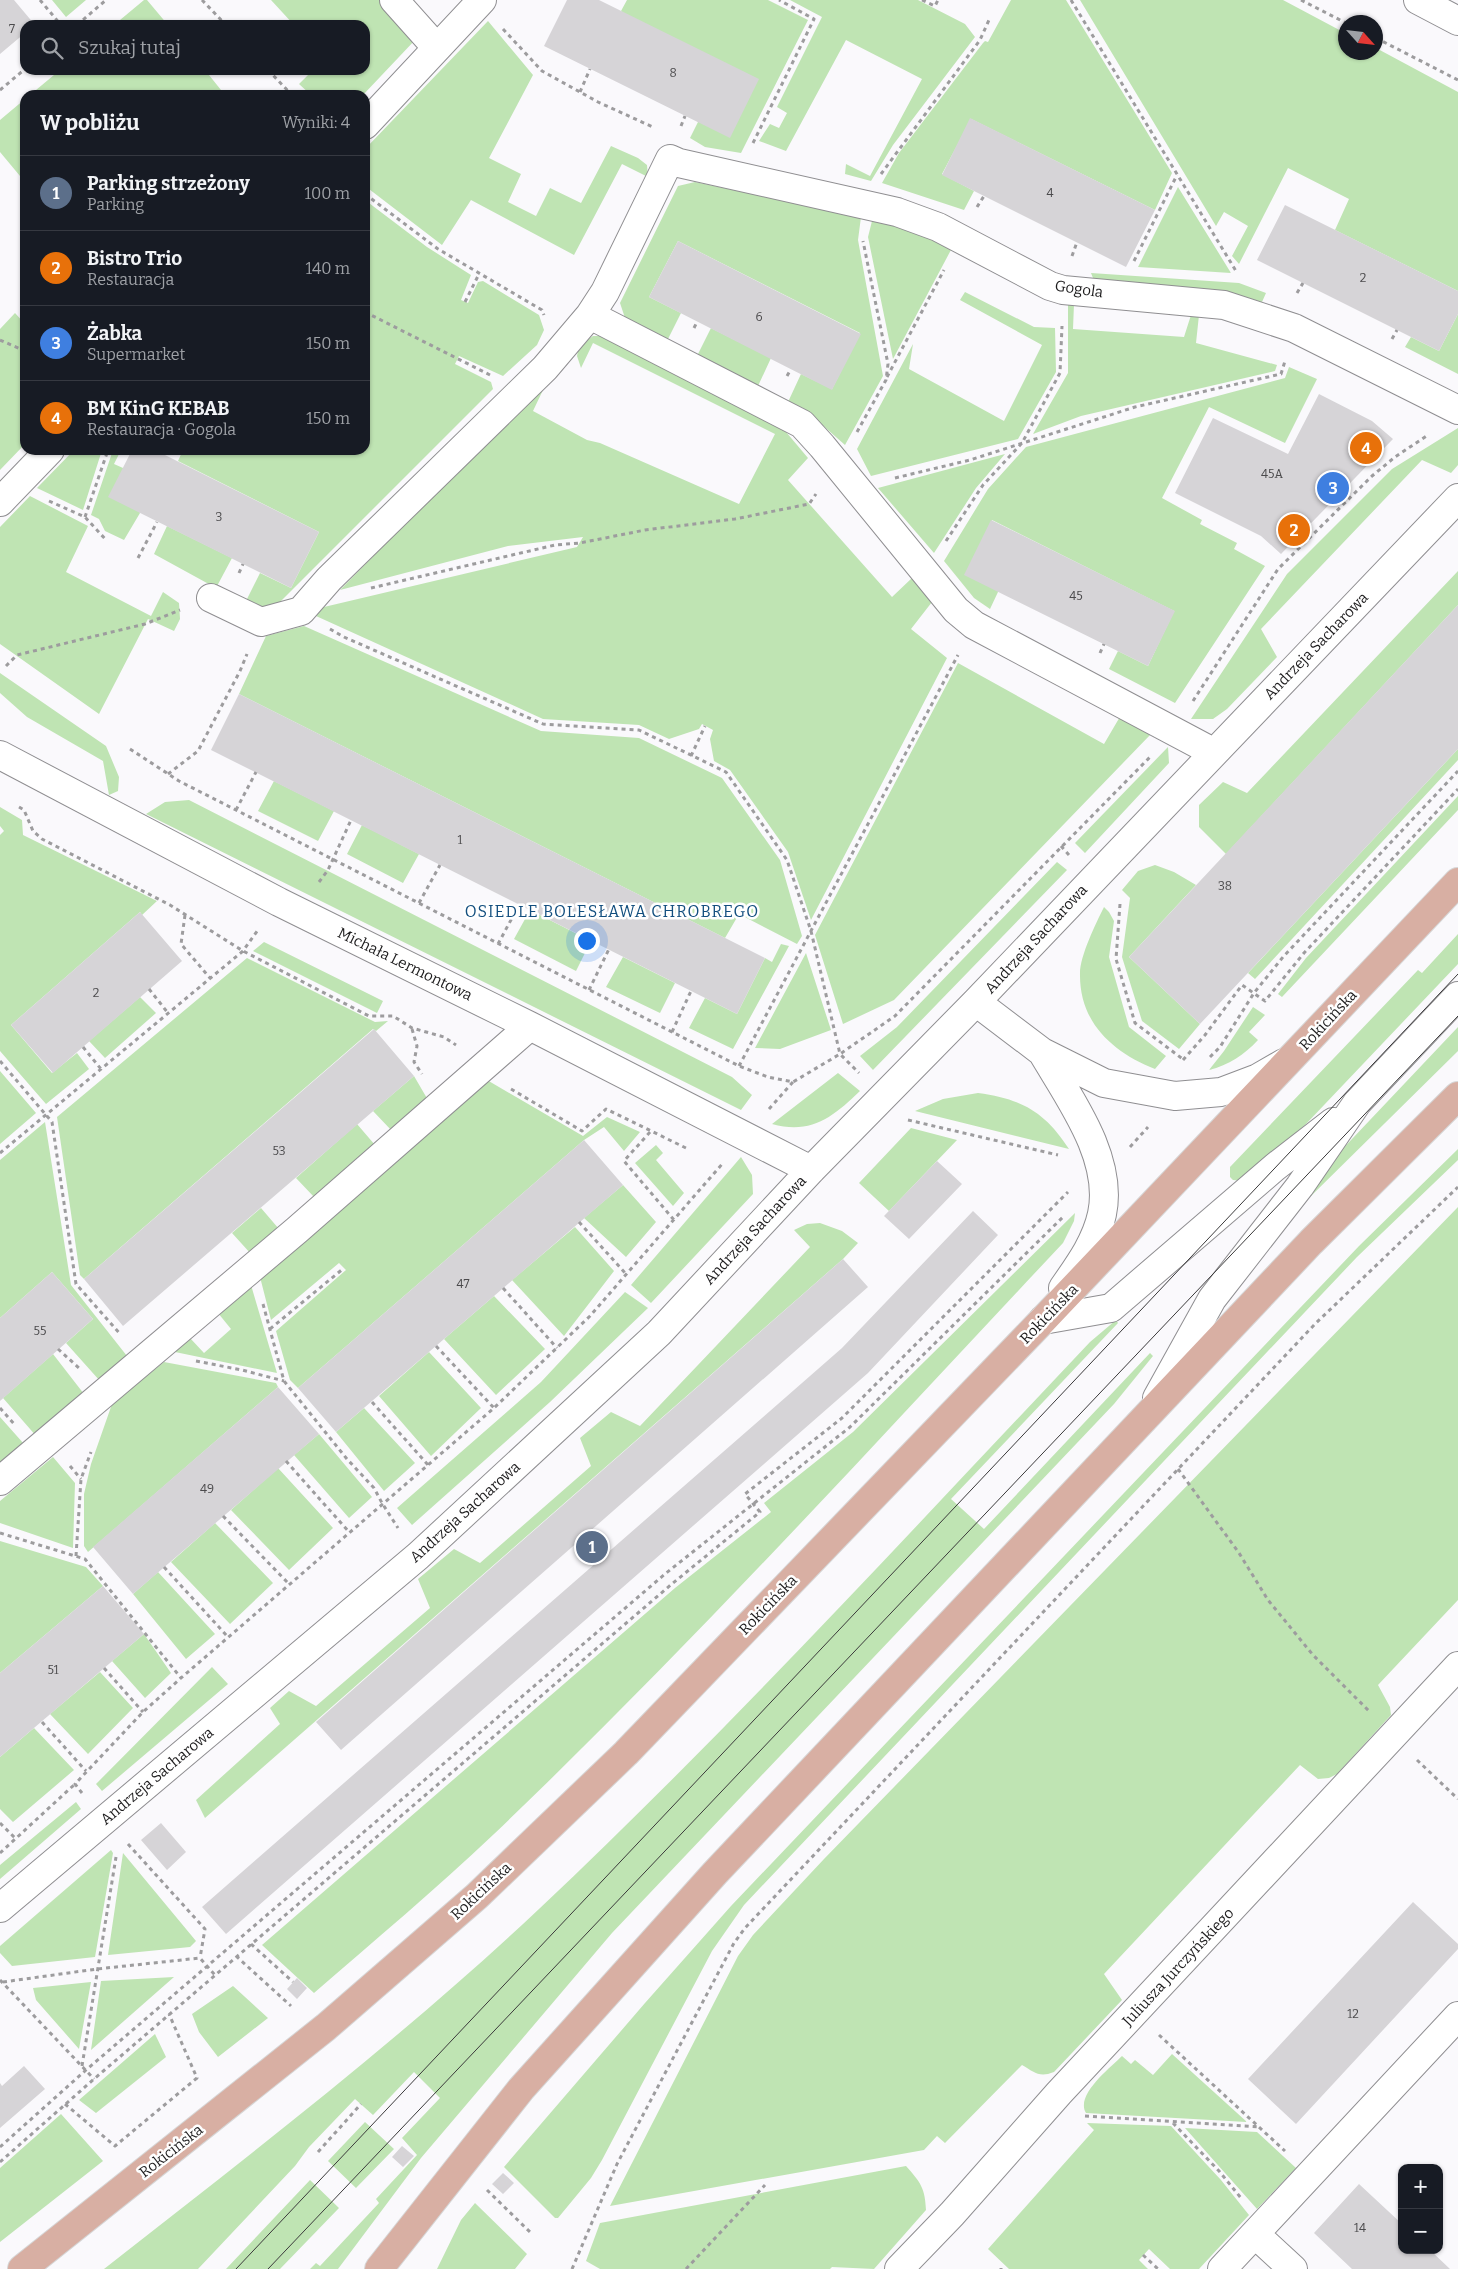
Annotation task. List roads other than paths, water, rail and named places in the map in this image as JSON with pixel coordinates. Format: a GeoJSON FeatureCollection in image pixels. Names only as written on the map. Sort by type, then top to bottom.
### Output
{"type":"FeatureCollection","features":[{"type":"Feature","properties":{"kind":"main road","name":"Rokicińska"},"geometry":{"type":"LineString","coordinates":[[22,2269],[326,2027],[477,1896],[626,1753],[1043,1320],[1458,882]]}},
{"type":"Feature","properties":{"kind":"main road"},"geometry":{"type":"LineString","coordinates":[[378,2269],[521,2089],[722,1865],[1311,1242],[1458,1096]]}},
{"type":"Feature","properties":{"kind":"street"},"geometry":{"type":"LineString","coordinates":[[394,0],[429,54]]}},
{"type":"Feature","properties":{"kind":"street"},"geometry":{"type":"LineString","coordinates":[[370,119],[429,54],[482,0]]}},
{"type":"Feature","properties":{"kind":"street"},"geometry":{"type":"LineString","coordinates":[[1418,0],[1458,21]]}},
{"type":"Feature","properties":{"kind":"street","name":"Gogola"},"geometry":{"type":"LineString","coordinates":[[590,315],[605,292],[670,159],[679,163],[897,212],[938,227],[1050,286],[1063,290],[1224,305],[1294,328],[1458,410]]}},
{"type":"Feature","properties":{"kind":"street"},"geometry":{"type":"LineString","coordinates":[[211,598],[261,622],[301,611],[329,579],[545,368],[590,315],[802,424],[956,610],[974,625],[1213,752]]}},
{"type":"Feature","properties":{"kind":"street"},"geometry":{"type":"LineString","coordinates":[[8,494],[45,455]]}},
{"type":"Feature","properties":{"kind":"street","name":"Andrzeja Sacharowa"},"geometry":{"type":"LineString","coordinates":[[0,1908],[418,1556],[659,1333],[811,1170],[976,1002],[1213,752],[1458,498]]}},
{"type":"Feature","properties":{"kind":"street","name":"Michała Lermontowa"},"geometry":{"type":"LineString","coordinates":[[4,765],[530,1026],[811,1170]]}},
{"type":"Feature","properties":{"kind":"street"},"geometry":{"type":"LineString","coordinates":[[1043,1320],[1111,1308],[1275,1167],[1357,1103],[1458,996]]}},
{"type":"Feature","properties":{"kind":"street"},"geometry":{"type":"LineString","coordinates":[[976,1002],[1042,1052],[1104,1083],[1164,1094],[1221,1092],[1258,1078],[1292,1058]]}},
{"type":"Feature","properties":{"kind":"street"},"geometry":{"type":"LineString","coordinates":[[0,1481],[298,1230],[530,1026]]}},
{"type":"Feature","properties":{"kind":"street"},"geometry":{"type":"LineString","coordinates":[[1042,1052],[1080,1117],[1099,1164],[1102,1213],[1089,1249],[1043,1320]]}},
{"type":"Feature","properties":{"kind":"street"},"geometry":{"type":"LineString","coordinates":[[1148,1415],[1212,1299],[1300,1186],[1357,1103]]}},
{"type":"Feature","properties":{"kind":"street","name":"Juliusza Jurczyńskiego"},"geometry":{"type":"LineString","coordinates":[[899,2269],[952,2214],[1135,2012],[1458,1666]]}},
{"type":"Feature","properties":{"kind":"street"},"geometry":{"type":"LineString","coordinates":[[1222,2269],[1256,2235],[1458,2016]]}},
{"type":"Feature","properties":{"kind":"street"},"geometry":{"type":"LineString","coordinates":[[1256,2235],[1292,2269]]}},
{"type":"Feature","properties":{"kind":"tram line"},"geometry":{"type":"LineString","coordinates":[[236,2269],[1458,974]]}},
{"type":"Feature","properties":{"kind":"tram line"},"geometry":{"type":"LineString","coordinates":[[268,2269],[1458,1016]]}},
{"type":"Feature","properties":{"kind":"place","name":"BM KinG KEBAB"},"geometry":{"type":"Point","coordinates":[1366,448]}},
{"type":"Feature","properties":{"kind":"place","name":"Żabka"},"geometry":{"type":"Point","coordinates":[1333,488]}},
{"type":"Feature","properties":{"kind":"place","name":"Bistro Trio"},"geometry":{"type":"Point","coordinates":[1294,530]}},
{"type":"Feature","properties":{"kind":"place","name":"Parking strzeżony"},"geometry":{"type":"Point","coordinates":[592,1547]}},
{"type":"Feature","properties":{"kind":"district","name":"OSIEDLE BOLESŁAWA CHROBREGO"},"geometry":{"type":"Point","coordinates":[612,911]}}]}
